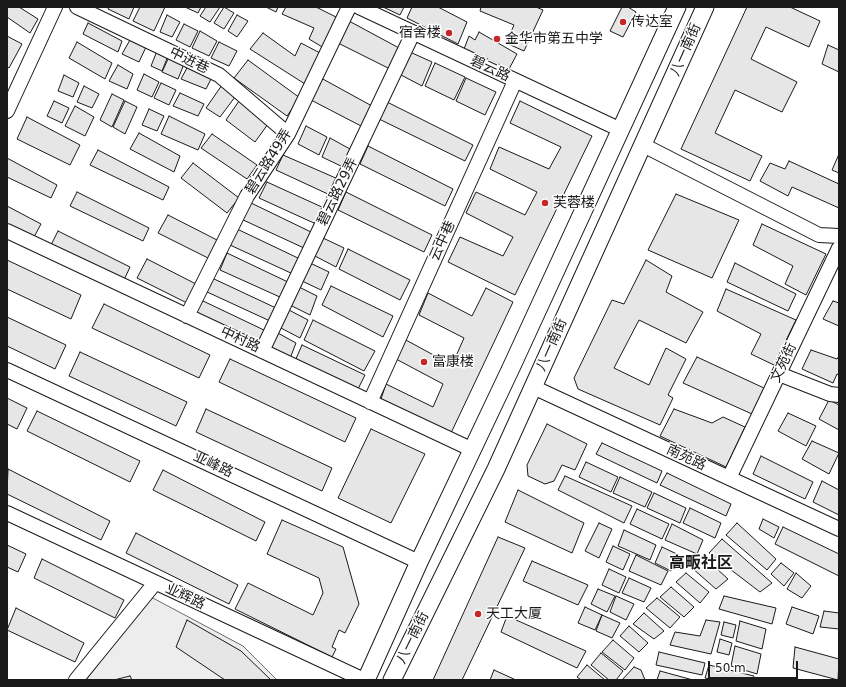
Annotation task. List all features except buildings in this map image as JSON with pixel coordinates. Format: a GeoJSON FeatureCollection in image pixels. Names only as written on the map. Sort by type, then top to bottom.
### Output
{"type":"FeatureCollection","features":[{"type":"Feature","properties":{"kind":"main road","name":"八一南街"},"geometry":{"type":"LineString","coordinates":[[365,680],[419,562],[473,450],[677,7]]}},
{"type":"Feature","properties":{"kind":"main road","name":"八一南街"},"geometry":{"type":"LineString","coordinates":[[392,680],[496,469],[705,7]]}},
{"type":"Feature","properties":{"kind":"street"},"geometry":{"type":"LineString","coordinates":[[7,111],[56,7]]}},
{"type":"Feature","properties":{"kind":"street","name":"中进巷"},"geometry":{"type":"LineString","coordinates":[[77,7],[219,75],[288,134]]}},
{"type":"Feature","properties":{"kind":"street","name":"碧云路49弄"},"geometry":{"type":"LineString","coordinates":[[187,316],[247,196],[288,134],[349,7]]}},
{"type":"Feature","properties":{"kind":"street","name":"碧云路"},"geometry":{"type":"LineString","coordinates":[[359,7],[621,130]]}},
{"type":"Feature","properties":{"kind":"street","name":"碧云路29弄"},"geometry":{"type":"LineString","coordinates":[[262,350],[413,33]]}},
{"type":"Feature","properties":{"kind":"street","name":"云中巷"},"geometry":{"type":"LineString","coordinates":[[370,402],[515,81]]}},
{"type":"Feature","properties":{"kind":"street"},"geometry":{"type":"LineString","coordinates":[[643,145],[819,235],[839,236]]}},
{"type":"Feature","properties":{"kind":"street","name":"中村路"},"geometry":{"type":"LineString","coordinates":[[7,231],[473,450]]}},
{"type":"Feature","properties":{"kind":"street","name":"文苑街"},"geometry":{"type":"LineString","coordinates":[[730,478],[839,248]]}},
{"type":"Feature","properties":{"kind":"street","name":"亚峰路"},"geometry":{"type":"LineString","coordinates":[[7,370],[419,562]]}},
{"type":"Feature","properties":{"kind":"street"},"geometry":{"type":"LineString","coordinates":[[779,374],[830,394],[839,395]]}},
{"type":"Feature","properties":{"kind":"street","name":"南苑路"},"geometry":{"type":"LineString","coordinates":[[533,387],[839,529]]}},
{"type":"Feature","properties":{"kind":"street","name":"业辉路"},"geometry":{"type":"LineString","coordinates":[[7,513],[365,680]]}},
{"type":"Feature","properties":{"kind":"street"},"geometry":{"type":"LineString","coordinates":[[76,680],[155,583]]}},
{"type":"Feature","properties":{"kind":"shaded area"},"geometry":{"type":"Polygon","coordinates":[[[151,597],[243,646],[277,680],[86,680],[151,597]]]}},
{"type":"Feature","properties":{"kind":"place","name":"传达室"},"geometry":{"type":"Point","coordinates":[623,22]}},
{"type":"Feature","properties":{"kind":"place","name":"宿舍楼"},"geometry":{"type":"Point","coordinates":[449,33]}},
{"type":"Feature","properties":{"kind":"place","name":"金华市第五中学"},"geometry":{"type":"Point","coordinates":[497,39]}},
{"type":"Feature","properties":{"kind":"place","name":"芙蓉楼"},"geometry":{"type":"Point","coordinates":[545,203]}},
{"type":"Feature","properties":{"kind":"place","name":"富康楼"},"geometry":{"type":"Point","coordinates":[424,362]}},
{"type":"Feature","properties":{"kind":"place","name":"天工大厦"},"geometry":{"type":"Point","coordinates":[478,614]}},
{"type":"Feature","properties":{"kind":"district","name":"高畈社区"},"geometry":{"type":"Point","coordinates":[701,564]}}]}
